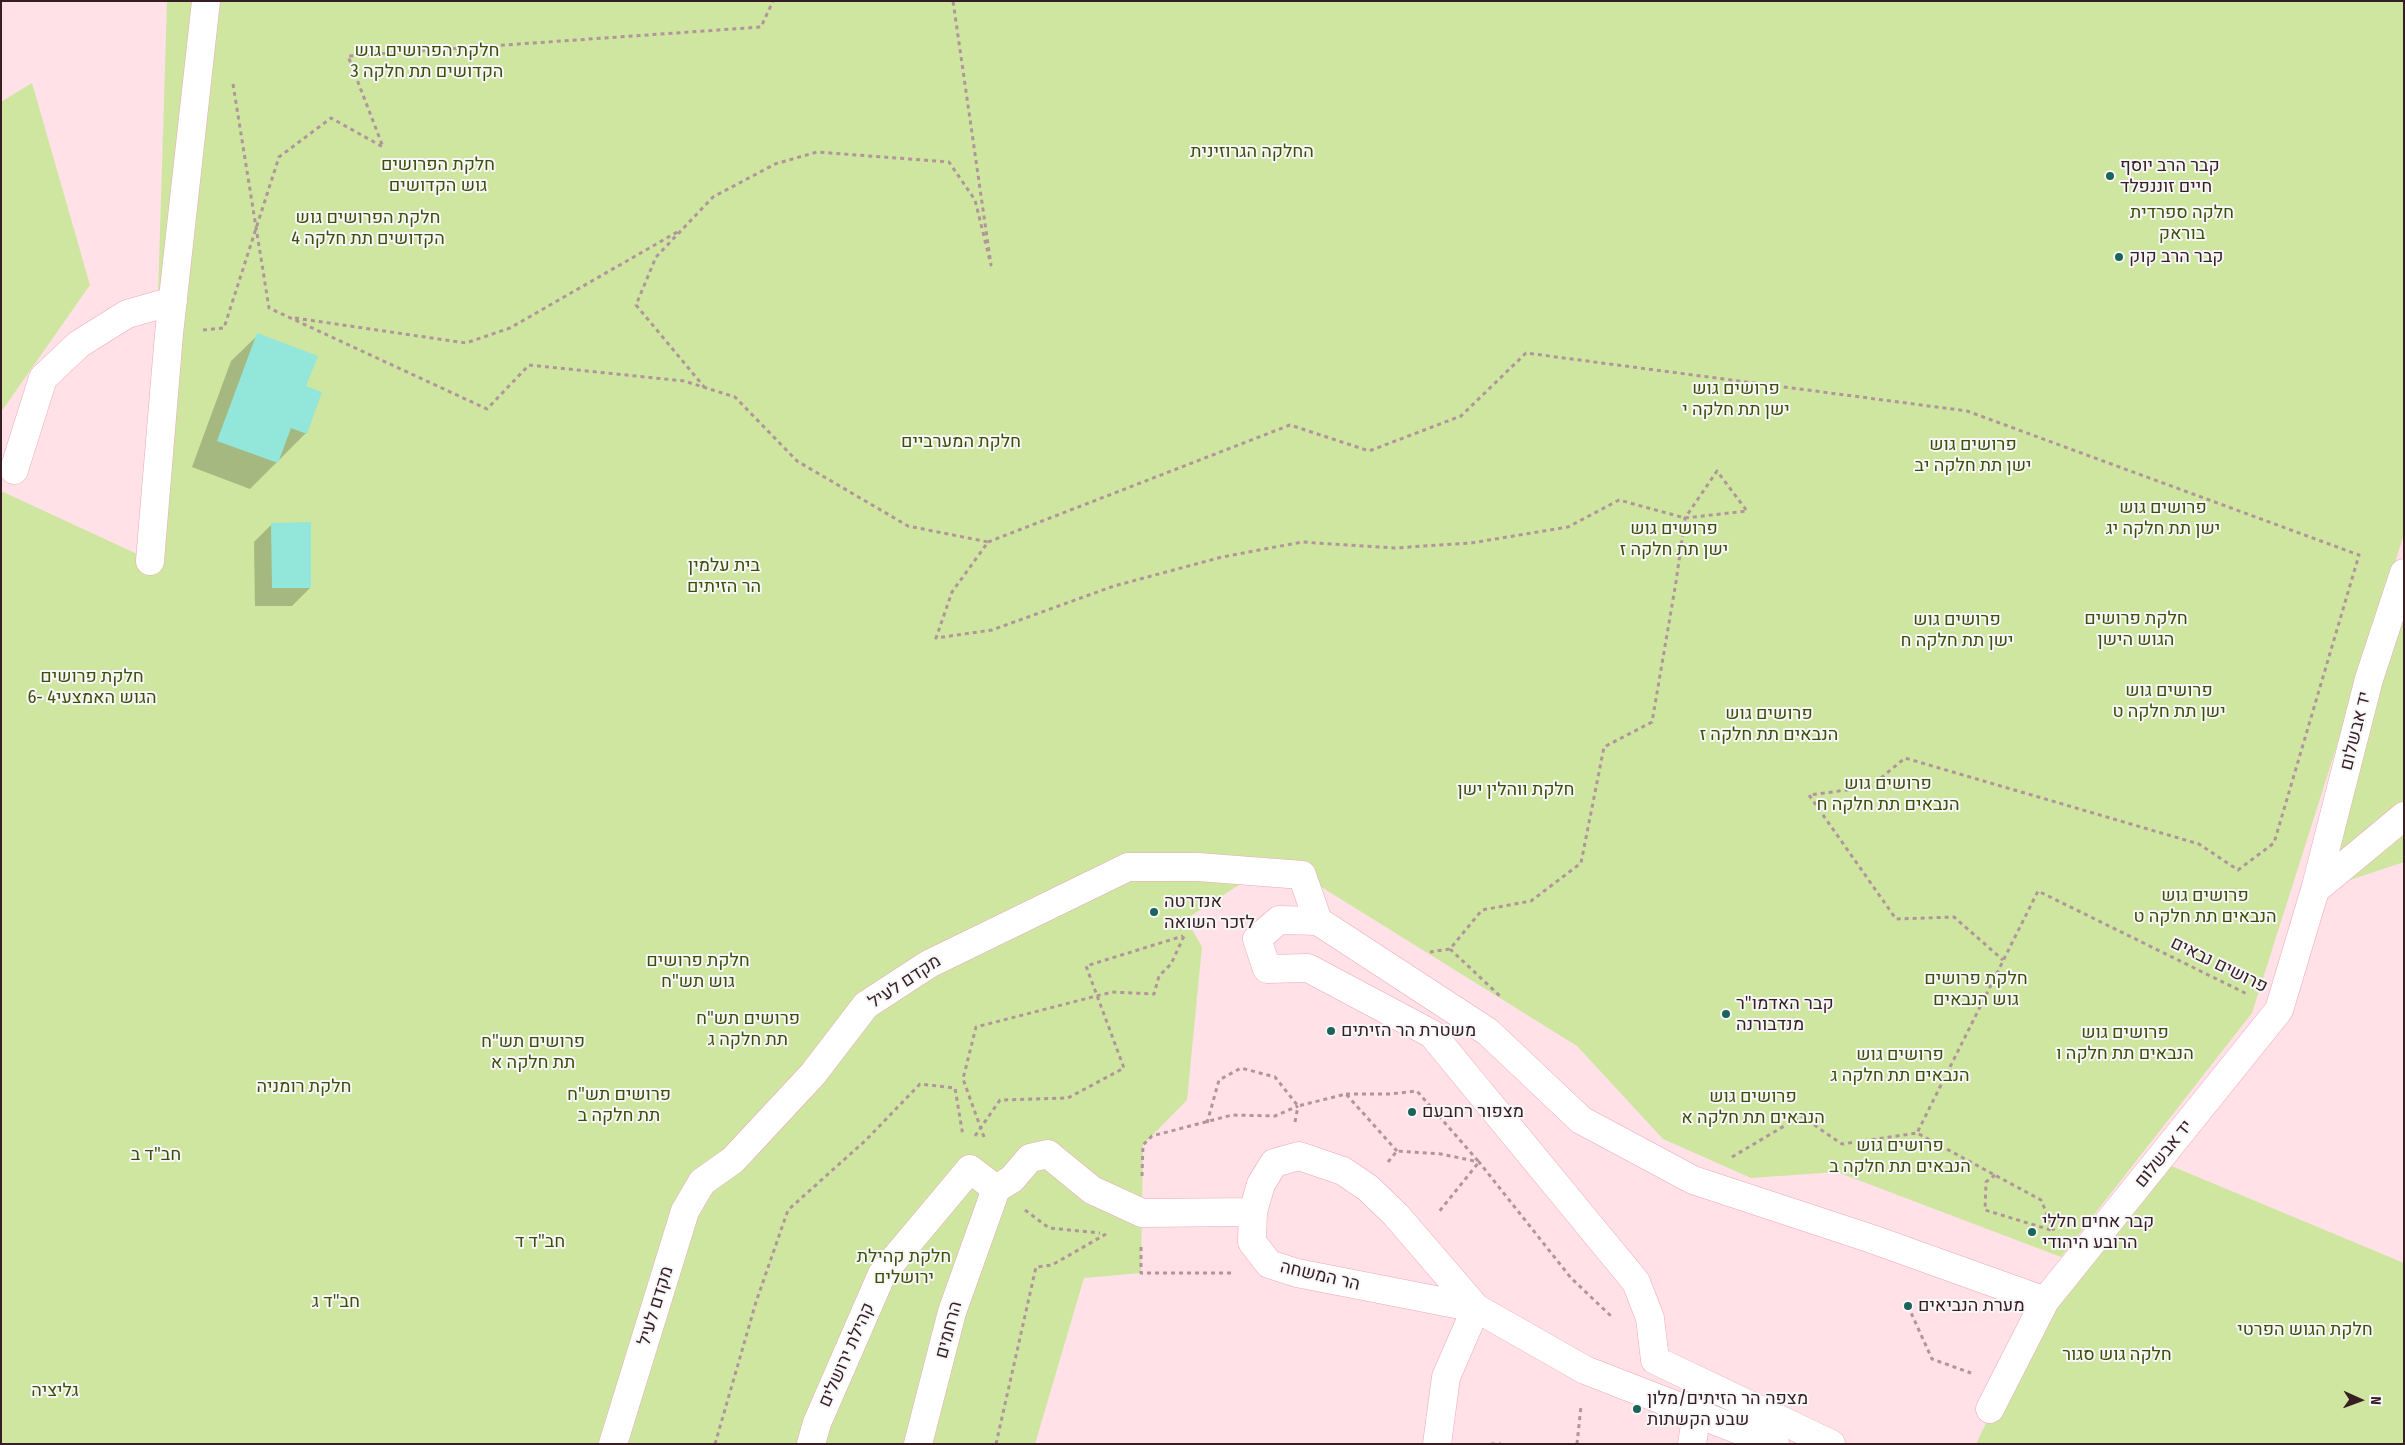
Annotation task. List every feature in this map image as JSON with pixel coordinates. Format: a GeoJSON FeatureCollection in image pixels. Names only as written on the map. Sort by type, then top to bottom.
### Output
{"type":"FeatureCollection","features":[{"type":"Feature","properties":{"kind":"street"},"geometry":{"type":"LineString","coordinates":[[150,561],[173,301],[206,1]]}},
{"type":"Feature","properties":{"kind":"street"},"geometry":{"type":"LineString","coordinates":[[14,470],[43,378],[79,344],[127,314],[173,301]]}},
{"type":"Feature","properties":{"kind":"street","name":"יד אבשלום"},"geometry":{"type":"LineString","coordinates":[[1990,1409],[2045,1301],[2279,1010],[2315,890],[2369,679],[2404,573]]}},
{"type":"Feature","properties":{"kind":"street"},"geometry":{"type":"LineString","coordinates":[[2315,890],[2404,816]]}},
{"type":"Feature","properties":{"kind":"street","name":"מקדם לעיל"},"geometry":{"type":"LineString","coordinates":[[613,1444],[686,1211],[702,1182],[733,1160],[813,1074],[866,1005],[928,964],[1128,867],[1198,867],[1302,875],[1318,921]]}},
{"type":"Feature","properties":{"kind":"street"},"geometry":{"type":"LineString","coordinates":[[1831,1444],[1655,1360],[1650,1318],[1636,1282],[1432,1034],[1308,968],[1267,969],[1257,939],[1280,920],[1318,921],[1488,1032],[1581,1120],[1694,1180],[1872,1239],[2045,1301]]}},
{"type":"Feature","properties":{"kind":"street"},"geometry":{"type":"LineString","coordinates":[[968,1159],[996,1189],[1012,1179],[1030,1158],[1048,1154],[1092,1190],[1142,1213],[1253,1212]]}},
{"type":"Feature","properties":{"kind":"street","name":"הר המשחה"},"geometry":{"type":"LineString","coordinates":[[1476,1308],[1396,1215],[1368,1188],[1343,1171],[1298,1156],[1274,1163],[1261,1184],[1253,1212],[1252,1242],[1269,1264],[1297,1273],[1476,1308],[1585,1370],[1775,1444]]}},
{"type":"Feature","properties":{"kind":"street","name":"קהילת ירושלים"},"geometry":{"type":"LineString","coordinates":[[811,1444],[817,1423],[882,1274],[968,1159]]}},
{"type":"Feature","properties":{"kind":"street","name":"הרחמים"},"geometry":{"type":"LineString","coordinates":[[918,1444],[952,1312],[996,1189]]}},
{"type":"Feature","properties":{"kind":"street"},"geometry":{"type":"LineString","coordinates":[[1437,1444],[1446,1377],[1476,1308]]}},
{"type":"Feature","properties":{"kind":"street"},"geometry":{"type":"LineString","coordinates":[[1692,1444],[1697,1413]]}},
{"type":"Feature","properties":{"kind":"path"},"geometry":{"type":"LineString","coordinates":[[224,328],[279,157],[331,118],[383,147],[348,56],[761,27],[772,1]]}},
{"type":"Feature","properties":{"kind":"path"},"geometry":{"type":"LineString","coordinates":[[705,388],[636,305],[656,257],[713,197],[775,164],[817,152],[949,162],[976,200],[991,265],[953,1]]}},
{"type":"Feature","properties":{"kind":"path"},"geometry":{"type":"LineString","coordinates":[[232,78],[269,308],[487,409],[529,365],[684,381],[736,397],[797,461],[908,526],[988,542],[1290,425],[1369,451],[1461,416],[1526,353],[1968,411],[2360,555],[2274,843],[2238,870],[2199,844],[1905,758],[1870,788],[1809,795],[1896,919],[1954,917],[2003,960]]}},
{"type":"Feature","properties":{"kind":"path"},"geometry":{"type":"LineString","coordinates":[[291,318],[466,343],[510,328],[684,228]]}},
{"type":"Feature","properties":{"kind":"path"},"geometry":{"type":"LineString","coordinates":[[988,542],[952,592],[936,638],[992,630],[1114,586],[1222,557],[1302,542],[1394,548],[1471,544],[1568,527],[1619,500],[1685,518],[1747,511],[1717,471],[1685,518],[1652,722],[1604,747],[1581,863],[1531,901],[1482,910],[1450,949],[1377,960]]}},
{"type":"Feature","properties":{"kind":"path","name":"פרושים נבאים"},"geometry":{"type":"LineString","coordinates":[[1917,1133],[2038,891],[2279,1010]]}},
{"type":"Feature","properties":{"kind":"path"},"geometry":{"type":"LineString","coordinates":[[968,1159],[981,1127],[1000,1100],[1068,1098],[1124,1068],[1097,996],[1086,966],[1184,936],[1171,964],[1159,976],[1154,994],[1112,992],[1097,996],[976,1027],[963,1079],[981,1127],[996,1189],[1049,1228],[1107,1234],[1052,1265],[1036,1267],[996,1444]]}},
{"type":"Feature","properties":{"kind":"path"},"geometry":{"type":"LineString","coordinates":[[1450,949],[1507,1003]]}},
{"type":"Feature","properties":{"kind":"path"},"geometry":{"type":"LineString","coordinates":[[1207,1122],[1219,1080],[1241,1068],[1275,1077],[1298,1106],[1346,1094],[1390,1094],[1417,1091],[1479,1162],[1571,1278],[1617,1321]]}},
{"type":"Feature","properties":{"kind":"path"},"geometry":{"type":"LineString","coordinates":[[716,1444],[756,1302],[788,1210],[866,1140],[920,1084],[955,1088],[968,1159]]}},
{"type":"Feature","properties":{"kind":"path"},"geometry":{"type":"LineString","coordinates":[[1346,1094],[1397,1151],[1441,1154],[1479,1162]]}},
{"type":"Feature","properties":{"kind":"path"},"geometry":{"type":"LineString","coordinates":[[1694,1180],[1801,1116],[1842,1144],[1917,1133],[1995,1175],[2041,1200],[2054,1231],[1985,1210],[1986,1182],[1995,1175]]}},
{"type":"Feature","properties":{"kind":"path"},"geometry":{"type":"LineString","coordinates":[[1386,1164],[1397,1151]]}},
{"type":"Feature","properties":{"kind":"path"},"geometry":{"type":"LineString","coordinates":[[1433,1219],[1479,1162]]}},
{"type":"Feature","properties":{"kind":"path"},"geometry":{"type":"LineString","coordinates":[[1908,1306],[1932,1359],[2003,1384]]}},
{"type":"Feature","properties":{"kind":"path"},"geometry":{"type":"LineString","coordinates":[[1491,1444],[1501,1444]]}},
{"type":"Feature","properties":{"kind":"green space","name":"בית עלמין הר הזיתים"},"geometry":{"type":"Polygon","coordinates":[[[167,1],[2404,1],[2404,534],[2252,1013],[2061,1257],[1837,1172],[1751,1178],[1663,1139],[1577,1046],[1278,860],[1186,919],[1202,947],[1187,1100],[1143,1145],[1141,1273],[1084,1278],[1035,1444],[1,1444],[1,491],[150,560],[167,1]]]}},
{"type":"Feature","properties":{"kind":"green space"},"geometry":{"type":"Polygon","coordinates":[[[32,83],[90,285],[1,412],[1,102],[32,83]]]}},
{"type":"Feature","properties":{"kind":"green space"},"geometry":{"type":"Polygon","coordinates":[[[2404,607],[2404,862],[2335,885],[2350,777],[2404,607]]]}},
{"type":"Feature","properties":{"kind":"green space"},"geometry":{"type":"Polygon","coordinates":[[[2169,1165],[2404,1263],[2404,1444],[1976,1444],[2045,1301],[2169,1165]]]}},
{"type":"Feature","properties":{"kind":"building"},"geometry":{"type":"Polygon","coordinates":[[[257,333],[318,356],[306,386],[322,392],[307,434],[291,428],[278,463],[217,441],[257,333]]]}},
{"type":"Feature","properties":{"kind":"building"},"geometry":{"type":"Polygon","coordinates":[[[311,522],[311,588],[272,588],[271,523],[311,522]]]}},
{"type":"Feature","properties":{"kind":"place","name":"קבר הרב יוסף חיים זוננפלד"},"geometry":{"type":"Point","coordinates":[2110,176]}},
{"type":"Feature","properties":{"kind":"place","name":"קבר הרב קוק"},"geometry":{"type":"Point","coordinates":[2119,257]}},
{"type":"Feature","properties":{"kind":"place","name":"אנדרטה לזכר השואה"},"geometry":{"type":"Point","coordinates":[1154,912]}},
{"type":"Feature","properties":{"kind":"place","name":"קבר האדמו\"ר מנדבורנה"},"geometry":{"type":"Point","coordinates":[1726,1014]}},
{"type":"Feature","properties":{"kind":"place","name":"משטרת הר הזיתים"},"geometry":{"type":"Point","coordinates":[1331,1031]}},
{"type":"Feature","properties":{"kind":"place","name":"מצפור רחבעם"},"geometry":{"type":"Point","coordinates":[1412,1112]}},
{"type":"Feature","properties":{"kind":"place","name":"קבר אחים חללי הרובע היהודי"},"geometry":{"type":"Point","coordinates":[2032,1232]}},
{"type":"Feature","properties":{"kind":"place","name":"מערת הנביאים"},"geometry":{"type":"Point","coordinates":[1908,1306]}},
{"type":"Feature","properties":{"kind":"place","name":"מצפה הר הזיתים/מלון שבע הקשתות"},"geometry":{"type":"Point","coordinates":[1637,1409]}},
{"type":"Feature","properties":{"kind":"park label","name":"חלקת הפרושים גוש הקדושים תת חלקה 3"},"geometry":{"type":"Point","coordinates":[427,61]}},
{"type":"Feature","properties":{"kind":"park label","name":"החלקה הגרוזינית"},"geometry":{"type":"Point","coordinates":[1252,152]}},
{"type":"Feature","properties":{"kind":"park label","name":"חלקת הפרושים גוש הקדושים"},"geometry":{"type":"Point","coordinates":[438,175]}},
{"type":"Feature","properties":{"kind":"park label","name":"חלקה ספרדית בוראק"},"geometry":{"type":"Point","coordinates":[2182,223]}},
{"type":"Feature","properties":{"kind":"park label","name":"חלקת הפרושים גוש הקדושים תת חלקה 4"},"geometry":{"type":"Point","coordinates":[368,228]}},
{"type":"Feature","properties":{"kind":"park label","name":"פרושים גוש ישן תת חלקה י"},"geometry":{"type":"Point","coordinates":[1736,399]}},
{"type":"Feature","properties":{"kind":"park label","name":"חלקת המערביים"},"geometry":{"type":"Point","coordinates":[961,442]}},
{"type":"Feature","properties":{"kind":"park label","name":"פרושים גוש ישן תת חלקה יב"},"geometry":{"type":"Point","coordinates":[1973,455]}},
{"type":"Feature","properties":{"kind":"park label","name":"פרושים גוש ישן תת חלקה יג"},"geometry":{"type":"Point","coordinates":[2163,518]}},
{"type":"Feature","properties":{"kind":"park label","name":"פרושים גוש ישן תת חלקה ז"},"geometry":{"type":"Point","coordinates":[1674,539]}},
{"type":"Feature","properties":{"kind":"park label","name":"חלקת פרושים הגוש הישן"},"geometry":{"type":"Point","coordinates":[2136,629]}},
{"type":"Feature","properties":{"kind":"park label","name":"פרושים גוש ישן תת חלקה ח"},"geometry":{"type":"Point","coordinates":[1957,630]}},
{"type":"Feature","properties":{"kind":"park label","name":"חלקת פרושים הגוש האמצעי4 -6"},"geometry":{"type":"Point","coordinates":[92,688]}},
{"type":"Feature","properties":{"kind":"park label","name":"פרושים גוש ישן תת חלקה ט"},"geometry":{"type":"Point","coordinates":[2169,701]}},
{"type":"Feature","properties":{"kind":"park label","name":"פרושים גוש הנבאים תת חלקה ז"},"geometry":{"type":"Point","coordinates":[1769,724]}},
{"type":"Feature","properties":{"kind":"park label","name":"חלקת ווהלין ישן"},"geometry":{"type":"Point","coordinates":[1516,790]}},
{"type":"Feature","properties":{"kind":"park label","name":"פרושים גוש הנבאים תת חלקה ח"},"geometry":{"type":"Point","coordinates":[1888,794]}},
{"type":"Feature","properties":{"kind":"park label","name":"פרושים גוש הנבאים תת חלקה ט"},"geometry":{"type":"Point","coordinates":[2205,906]}},
{"type":"Feature","properties":{"kind":"park label","name":"חלקת פרושים גוש תש\"ח"},"geometry":{"type":"Point","coordinates":[698,971]}},
{"type":"Feature","properties":{"kind":"park label","name":"חלקת פרושים גוש הנבאים"},"geometry":{"type":"Point","coordinates":[1976,990]}},
{"type":"Feature","properties":{"kind":"park label","name":"פרושים תש\"ח תת חלקה ג"},"geometry":{"type":"Point","coordinates":[748,1029]}},
{"type":"Feature","properties":{"kind":"park label","name":"פרושים גוש הנבאים תת חלקה ו"},"geometry":{"type":"Point","coordinates":[2125,1043]}},
{"type":"Feature","properties":{"kind":"park label","name":"פרושים תש\"ח תת חלקה א"},"geometry":{"type":"Point","coordinates":[533,1052]}},
{"type":"Feature","properties":{"kind":"park label","name":"פרושים גוש הנבאים תת חלקה ג"},"geometry":{"type":"Point","coordinates":[1900,1065]}},
{"type":"Feature","properties":{"kind":"park label","name":"חלקת רומניה"},"geometry":{"type":"Point","coordinates":[304,1087]}},
{"type":"Feature","properties":{"kind":"park label","name":"פרושים תש\"ח תת חלקה ב"},"geometry":{"type":"Point","coordinates":[619,1105]}},
{"type":"Feature","properties":{"kind":"park label","name":"פרושים גוש הנבאים תת חלקה א"},"geometry":{"type":"Point","coordinates":[1753,1107]}},
{"type":"Feature","properties":{"kind":"park label","name":"חב\"ד ב"},"geometry":{"type":"Point","coordinates":[156,1155]}},
{"type":"Feature","properties":{"kind":"park label","name":"פרושים גוש הנבאים תת חלקה ב"},"geometry":{"type":"Point","coordinates":[1900,1156]}},
{"type":"Feature","properties":{"kind":"park label","name":"חב\"ד ד"},"geometry":{"type":"Point","coordinates":[540,1242]}},
{"type":"Feature","properties":{"kind":"park label","name":"חלקת קהילת ירושלים"},"geometry":{"type":"Point","coordinates":[904,1267]}},
{"type":"Feature","properties":{"kind":"park label","name":"חב\"ד ג"},"geometry":{"type":"Point","coordinates":[336,1302]}},
{"type":"Feature","properties":{"kind":"park label","name":"חלקת הגוש הפרטי"},"geometry":{"type":"Point","coordinates":[2305,1330]}},
{"type":"Feature","properties":{"kind":"park label","name":"חלקה גוש סגור"},"geometry":{"type":"Point","coordinates":[2117,1355]}},
{"type":"Feature","properties":{"kind":"park label","name":"גליציה"},"geometry":{"type":"Point","coordinates":[55,1391]}}]}
